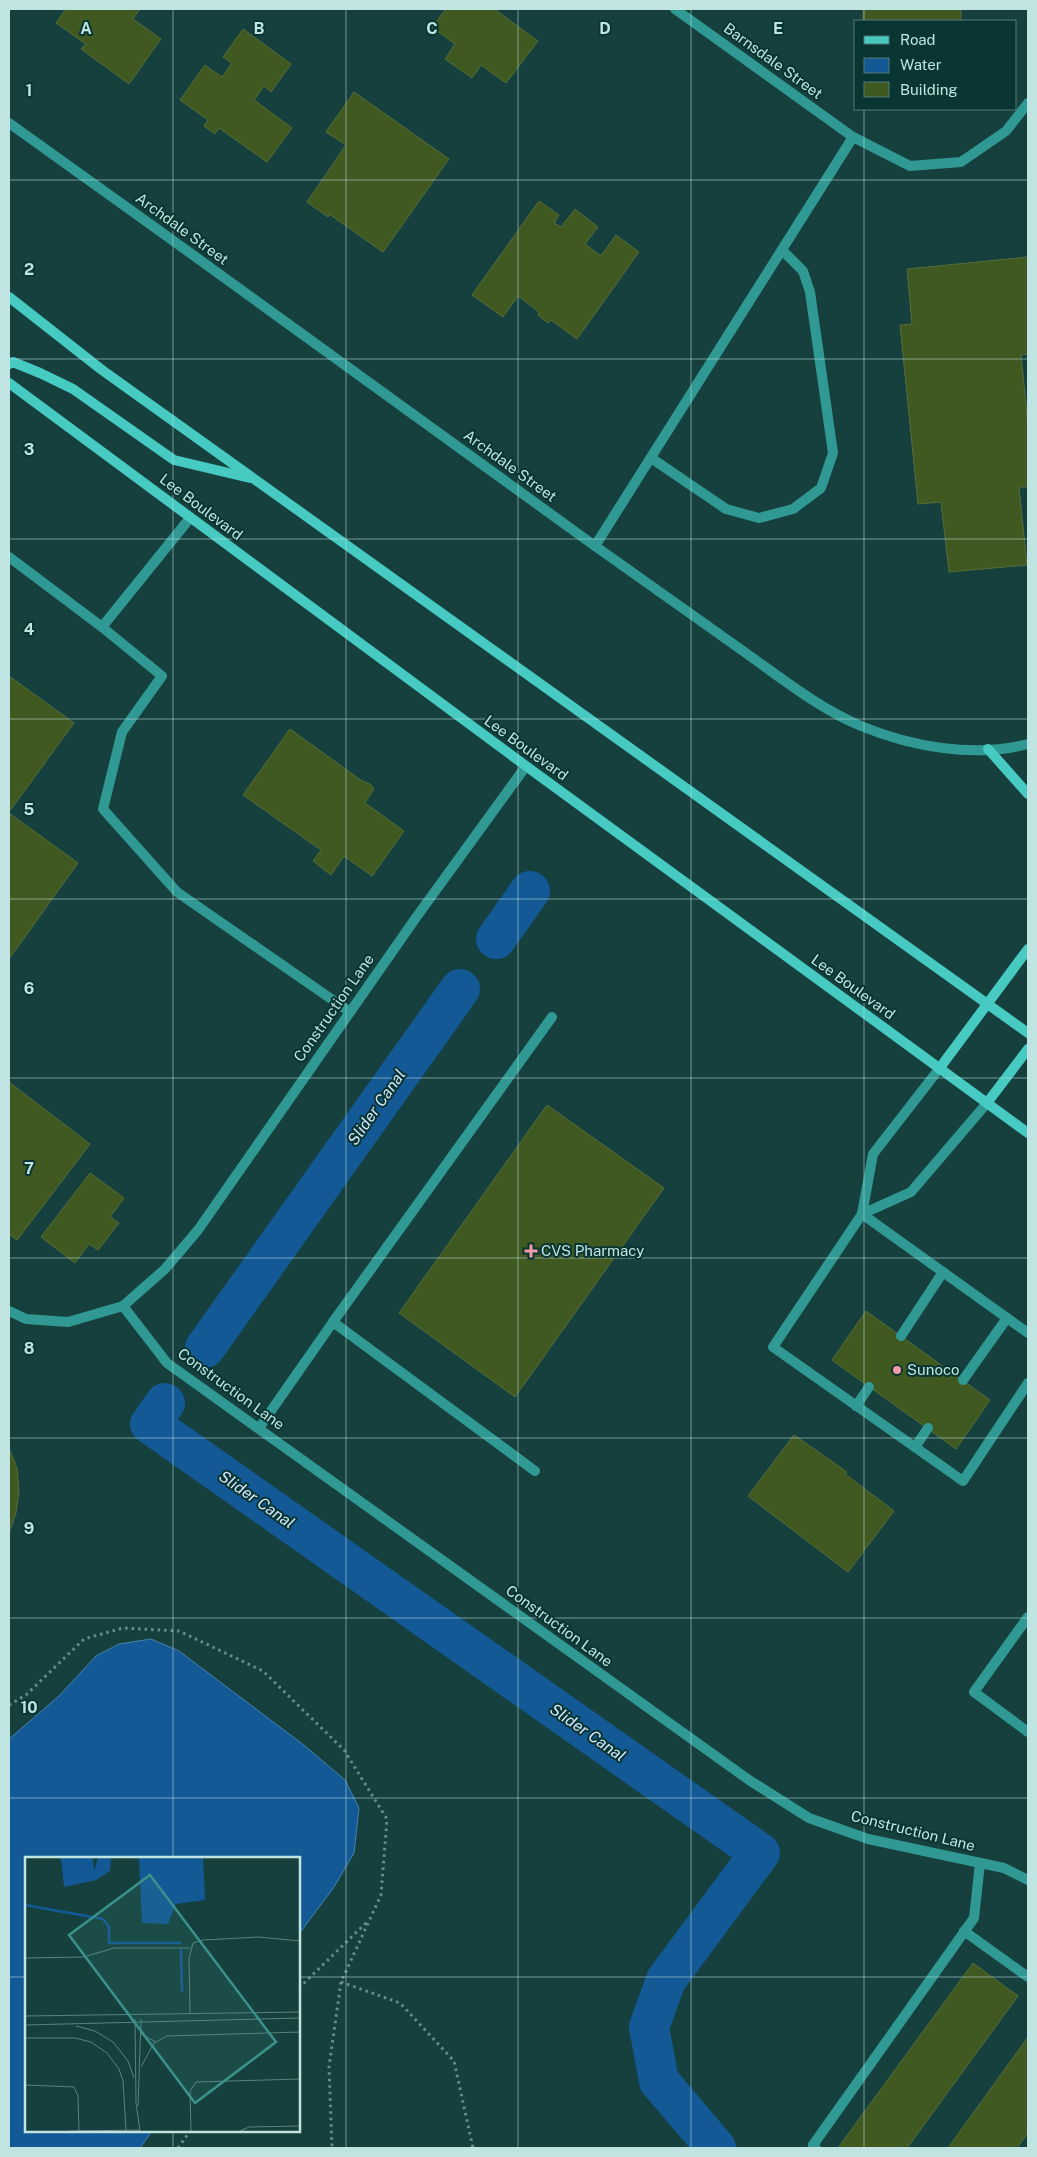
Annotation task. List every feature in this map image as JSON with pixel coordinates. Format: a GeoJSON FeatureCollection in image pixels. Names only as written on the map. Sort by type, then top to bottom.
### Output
{"type":"FeatureCollection","features":[{"type":"Feature","properties":{"kind":"main road"},"geometry":{"type":"LineString","coordinates":[[9,297],[102,370],[1028,1033]]}},
{"type":"Feature","properties":{"kind":"main road"},"geometry":{"type":"LineString","coordinates":[[9,364],[12,362],[40,373],[72,389],[174,460],[256,479]]}},
{"type":"Feature","properties":{"kind":"main road","name":"Lee Boulevard"},"geometry":{"type":"LineString","coordinates":[[9,383],[526,766],[1028,1134]]}},
{"type":"Feature","properties":{"kind":"main road"},"geometry":{"type":"LineString","coordinates":[[988,750],[1028,794]]}},
{"type":"Feature","properties":{"kind":"main road"},"geometry":{"type":"LineString","coordinates":[[939,1070],[1028,949]]}},
{"type":"Feature","properties":{"kind":"main road"},"geometry":{"type":"LineString","coordinates":[[987,1103],[1028,1049]]}},
{"type":"Feature","properties":{"kind":"street","name":"Barnsdale Street"},"geometry":{"type":"LineString","coordinates":[[675,9],[853,137],[910,166],[961,162],[1006,131],[1028,103]]}},
{"type":"Feature","properties":{"kind":"street","name":"Archdale Street"},"geometry":{"type":"LineString","coordinates":[[9,123],[595,546],[785,681],[839,714],[861,726],[912,742],[967,750],[1009,749],[1028,744]]}},
{"type":"Feature","properties":{"kind":"street"},"geometry":{"type":"LineString","coordinates":[[595,546],[853,137]]}},
{"type":"Feature","properties":{"kind":"street"},"geometry":{"type":"LineString","coordinates":[[651,458],[726,509],[759,518],[793,509],[822,488],[833,453],[810,292],[804,272],[782,250]]}},
{"type":"Feature","properties":{"kind":"street"},"geometry":{"type":"LineString","coordinates":[[102,627],[190,518]]}},
{"type":"Feature","properties":{"kind":"street"},"geometry":{"type":"LineString","coordinates":[[9,557],[102,627],[162,676],[122,732],[103,808],[177,892],[350,1012]]}},
{"type":"Feature","properties":{"kind":"street","name":"Construction Lane"},"geometry":{"type":"LineString","coordinates":[[9,1311],[26,1319],[68,1322],[122,1306],[165,1269],[198,1230],[350,1012],[526,766]]}},
{"type":"Feature","properties":{"kind":"street"},"geometry":{"type":"LineString","coordinates":[[258,1428],[552,1017]]}},
{"type":"Feature","properties":{"kind":"street"},"geometry":{"type":"LineString","coordinates":[[939,1070],[873,1154],[862,1214],[773,1347],[962,1481],[1028,1383]]}},
{"type":"Feature","properties":{"kind":"street"},"geometry":{"type":"LineString","coordinates":[[862,1214],[911,1192],[987,1103]]}},
{"type":"Feature","properties":{"kind":"street"},"geometry":{"type":"LineString","coordinates":[[862,1214],[1028,1333]]}},
{"type":"Feature","properties":{"kind":"street"},"geometry":{"type":"LineString","coordinates":[[901,1336],[943,1272]]}},
{"type":"Feature","properties":{"kind":"street","name":"Construction Lane"},"geometry":{"type":"LineString","coordinates":[[122,1306],[167,1362],[749,1780],[809,1818],[868,1839],[1004,1868],[1028,1880]]}},
{"type":"Feature","properties":{"kind":"street"},"geometry":{"type":"LineString","coordinates":[[963,1380],[1007,1318]]}},
{"type":"Feature","properties":{"kind":"street"},"geometry":{"type":"LineString","coordinates":[[333,1322],[535,1471]]}},
{"type":"Feature","properties":{"kind":"street"},"geometry":{"type":"LineString","coordinates":[[856,1406],[869,1386]]}},
{"type":"Feature","properties":{"kind":"street"},"geometry":{"type":"LineString","coordinates":[[915,1447],[928,1428]]}},
{"type":"Feature","properties":{"kind":"street"},"geometry":{"type":"LineString","coordinates":[[1028,1617],[974,1692],[1028,1732]]}},
{"type":"Feature","properties":{"kind":"street"},"geometry":{"type":"LineString","coordinates":[[816,2148],[813,2146],[974,1918],[980,1863]]}},
{"type":"Feature","properties":{"kind":"street"},"geometry":{"type":"LineString","coordinates":[[964,1932],[1028,1977]]}},
{"type":"Feature","properties":{"kind":"path"},"geometry":{"type":"LineString","coordinates":[[9,1706],[26,1696],[84,1639],[123,1628],[179,1631],[263,1671],[344,1750],[387,1819],[381,1895],[341,1982],[329,2067],[332,2148]]}},
{"type":"Feature","properties":{"kind":"path"},"geometry":{"type":"LineString","coordinates":[[300,1987],[370,1920]]}},
{"type":"Feature","properties":{"kind":"path"},"geometry":{"type":"LineString","coordinates":[[341,1982],[400,2003],[454,2061],[473,2148]]}},
{"type":"Feature","properties":{"kind":"path"},"geometry":{"type":"LineString","coordinates":[[178,2148],[189,2132]]}},
{"type":"Feature","properties":{"kind":"water"},"geometry":{"type":"Polygon","coordinates":[[[151,1639],[179,1651],[305,1746],[345,1780],[359,1808],[354,1853],[334,1887],[300,1933],[300,1857],[25,1857],[25,2132],[151,2132],[140,2148],[9,2148],[9,1739],[59,1696],[96,1656],[119,1644],[151,1639]]]}},
{"type":"Feature","properties":{"kind":"building"},"geometry":{"type":"Polygon","coordinates":[[[66,9],[140,9],[133,19],[161,39],[129,84],[81,49],[86,44],[56,23],[66,9]]]}},
{"type":"Feature","properties":{"kind":"building"},"geometry":{"type":"Polygon","coordinates":[[[446,9],[494,9],[538,41],[506,83],[481,65],[472,78],[445,59],[455,44],[432,27],[446,9]]]}},
{"type":"Feature","properties":{"kind":"building"},"geometry":{"type":"Polygon","coordinates":[[[863,9],[961,9],[961,20],[863,20],[863,9]]]}},
{"type":"Feature","properties":{"kind":"building"},"geometry":{"type":"Polygon","coordinates":[[[243,29],[291,64],[271,92],[264,86],[254,100],[292,128],[267,162],[219,128],[215,134],[204,126],[208,120],[180,100],[205,65],[222,77],[232,63],[223,57],[243,29]]]}},
{"type":"Feature","properties":{"kind":"building"},"geometry":{"type":"Polygon","coordinates":[[[354,92],[449,159],[383,252],[329,214],[328,217],[307,202],[346,145],[326,132],[354,92]]]}},
{"type":"Feature","properties":{"kind":"building"},"geometry":{"type":"Polygon","coordinates":[[[539,201],[559,215],[554,223],[561,227],[575,209],[598,227],[585,244],[601,256],[616,235],[639,252],[577,339],[551,320],[548,323],[538,315],[539,312],[518,296],[503,317],[472,295],[539,201]]]}},
{"type":"Feature","properties":{"kind":"building"},"geometry":{"type":"Polygon","coordinates":[[[1028,257],[1028,354],[1021,355],[1028,424],[1028,487],[1019,487],[1027,565],[949,572],[941,502],[918,504],[900,325],[912,324],[907,269],[1028,257]]]}},
{"type":"Feature","properties":{"kind":"building"},"geometry":{"type":"Polygon","coordinates":[[[9,676],[74,723],[9,812],[9,676]]]}},
{"type":"Feature","properties":{"kind":"building"},"geometry":{"type":"Polygon","coordinates":[[[290,729],[362,781],[370,784],[374,789],[365,803],[404,831],[372,876],[344,856],[331,875],[313,861],[321,850],[243,795],[290,729]]]}},
{"type":"Feature","properties":{"kind":"building"},"geometry":{"type":"Polygon","coordinates":[[[9,813],[78,863],[9,959],[9,813]]]}},
{"type":"Feature","properties":{"kind":"building"},"geometry":{"type":"Polygon","coordinates":[[[9,1082],[90,1144],[17,1240],[9,1234],[9,1082]]]}},
{"type":"Feature","properties":{"kind":"building","name":"CVS Pharmacy"},"geometry":{"type":"Polygon","coordinates":[[[547,1105],[664,1188],[515,1397],[399,1313],[547,1105]]]}},
{"type":"Feature","properties":{"kind":"building"},"geometry":{"type":"Polygon","coordinates":[[[90,1173],[124,1198],[110,1217],[119,1223],[98,1250],[89,1244],[75,1263],[41,1237],[90,1173]]]}},
{"type":"Feature","properties":{"kind":"building","name":"Sunoco"},"geometry":{"type":"Polygon","coordinates":[[[866,1311],[990,1400],[956,1449],[832,1360],[866,1311]]]}},
{"type":"Feature","properties":{"kind":"building"},"geometry":{"type":"Polygon","coordinates":[[[794,1435],[847,1472],[845,1474],[894,1511],[848,1572],[748,1496],[794,1435]]]}},
{"type":"Feature","properties":{"kind":"building"},"geometry":{"type":"Polygon","coordinates":[[[9,1448],[17,1468],[19,1491],[16,1513],[9,1533],[9,1448]]]}},
{"type":"Feature","properties":{"kind":"building"},"geometry":{"type":"Polygon","coordinates":[[[973,1963],[1018,1996],[907,2148],[838,2148],[973,1963]]]}},
{"type":"Feature","properties":{"kind":"building"},"geometry":{"type":"Polygon","coordinates":[[[1028,2037],[1028,2133],[1017,2148],[948,2148],[1028,2037]]]}},
{"type":"Feature","properties":{"kind":"waterway","name":"Slider Canal"},"geometry":{"type":"LineString","coordinates":[[496,939],[530,891]]}},
{"type":"Feature","properties":{"kind":"waterway","name":"Slider Canal"},"geometry":{"type":"LineString","coordinates":[[205,1348],[460,989]]}},
{"type":"Feature","properties":{"kind":"waterway","name":"Slider Canal"},"geometry":{"type":"LineString","coordinates":[[165,1403],[150,1424],[760,1853],[666,1980],[649,2027],[659,2081],[716,2148]]}},
{"type":"Feature","properties":{"kind":"place","name":"CVS Pharmacy"},"geometry":{"type":"Point","coordinates":[531,1251]}},
{"type":"Feature","properties":{"kind":"place","name":"Sunoco"},"geometry":{"type":"Point","coordinates":[897,1370]}}]}
